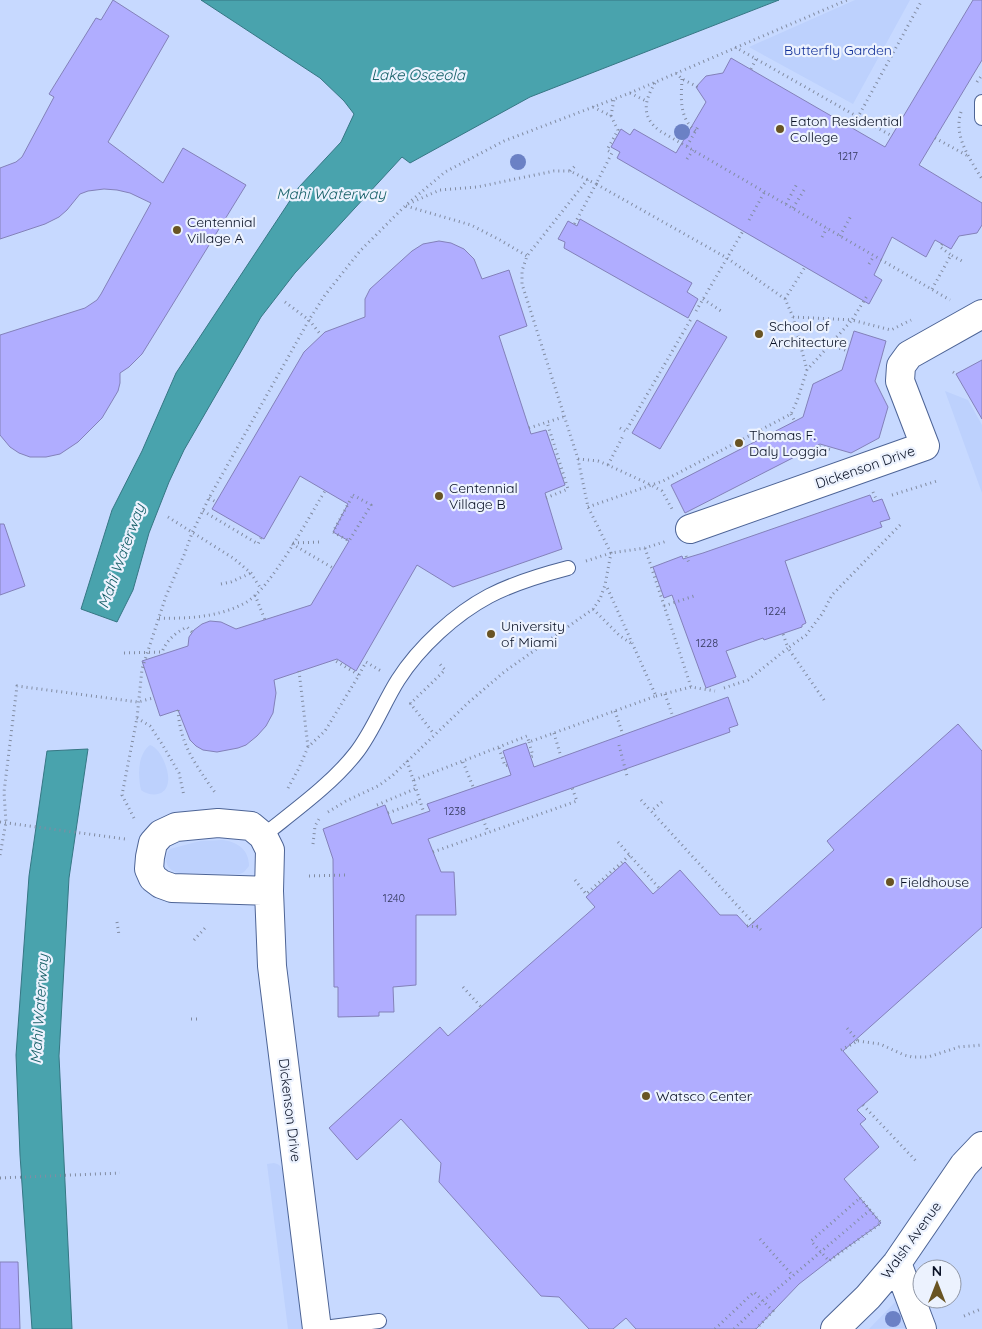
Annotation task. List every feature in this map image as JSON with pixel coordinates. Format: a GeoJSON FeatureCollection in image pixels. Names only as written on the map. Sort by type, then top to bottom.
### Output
{"type":"FeatureCollection","features":[{"type":"Feature","properties":{"kind":"street","name":"Dickenson Drive"},"geometry":{"type":"LineString","coordinates":[[678,527],[924,446],[900,381],[901,366],[909,354],[982,314]]}},
{"type":"Feature","properties":{"kind":"street"},"geometry":{"type":"LineString","coordinates":[[264,836],[251,826],[236,824],[198,824],[176,827],[161,834],[153,843],[149,869],[153,878],[161,884],[172,888],[268,890]]}},
{"type":"Feature","properties":{"kind":"street","name":"Dickenson Drive"},"geometry":{"type":"LineString","coordinates":[[264,836],[270,850],[268,890],[272,973],[316,1329]]}},
{"type":"Feature","properties":{"kind":"street","name":"Walsh Avenue"},"geometry":{"type":"LineString","coordinates":[[836,1329],[868,1297],[897,1262],[964,1165],[982,1146]]}},
{"type":"Feature","properties":{"kind":"street"},"geometry":{"type":"LineString","coordinates":[[897,1262],[922,1329]]}},
{"type":"Feature","properties":{"kind":"lane"},"geometry":{"type":"LineString","coordinates":[[982,102],[982,118]]}},
{"type":"Feature","properties":{"kind":"lane"},"geometry":{"type":"LineString","coordinates":[[264,836],[306,802],[357,752],[410,663],[450,623],[489,596],[529,579],[568,568]]}},
{"type":"Feature","properties":{"kind":"lane"},"geometry":{"type":"LineString","coordinates":[[316,1329],[378,1321]]}},
{"type":"Feature","properties":{"kind":"path"},"geometry":{"type":"LineString","coordinates":[[134,818],[122,795],[137,718],[142,669],[159,618],[192,533],[209,498],[310,320],[325,295],[360,251],[405,206],[445,172],[470,157],[504,140],[630,93],[847,0]]}},
{"type":"Feature","properties":{"kind":"path"},"geometry":{"type":"LineString","coordinates":[[858,117],[922,0]]}},
{"type":"Feature","properties":{"kind":"path"},"geometry":{"type":"LineString","coordinates":[[735,47],[892,136]]}},
{"type":"Feature","properties":{"kind":"path"},"geometry":{"type":"LineString","coordinates":[[751,69],[756,59]]}},
{"type":"Feature","properties":{"kind":"path"},"geometry":{"type":"LineString","coordinates":[[676,73],[682,79],[698,87]]}},
{"type":"Feature","properties":{"kind":"path"},"geometry":{"type":"LineString","coordinates":[[682,79],[681,100],[684,116],[688,126],[696,131]]}},
{"type":"Feature","properties":{"kind":"path"},"geometry":{"type":"LineString","coordinates":[[655,82],[646,101],[648,115],[655,127],[950,300]]}},
{"type":"Feature","properties":{"kind":"path"},"geometry":{"type":"LineString","coordinates":[[630,93],[646,101]]}},
{"type":"Feature","properties":{"kind":"path"},"geometry":{"type":"LineString","coordinates":[[610,116],[614,99]]}},
{"type":"Feature","properties":{"kind":"path"},"geometry":{"type":"LineString","coordinates":[[593,107],[610,116],[618,130],[608,150],[612,153]]}},
{"type":"Feature","properties":{"kind":"path"},"geometry":{"type":"LineString","coordinates":[[687,146],[699,125]]}},
{"type":"Feature","properties":{"kind":"path"},"geometry":{"type":"LineString","coordinates":[[935,138],[969,156]]}},
{"type":"Feature","properties":{"kind":"path"},"geometry":{"type":"LineString","coordinates":[[574,224],[614,149]]}},
{"type":"Feature","properties":{"kind":"path"},"geometry":{"type":"LineString","coordinates":[[687,160],[693,150]]}},
{"type":"Feature","properties":{"kind":"path"},"geometry":{"type":"LineString","coordinates":[[570,171],[575,166]]}},
{"type":"Feature","properties":{"kind":"path"},"geometry":{"type":"LineString","coordinates":[[405,206],[440,190],[485,185],[554,171],[570,171],[588,179],[727,258],[785,298],[793,317],[807,370]]}},
{"type":"Feature","properties":{"kind":"path"},"geometry":{"type":"LineString","coordinates":[[313,844],[315,826],[323,816],[346,801],[378,786],[392,776],[434,734],[504,672],[593,608],[600,600],[606,585],[611,553],[588,506],[578,459],[522,284],[522,271],[528,256],[588,179]]}},
{"type":"Feature","properties":{"kind":"path"},"geometry":{"type":"LineString","coordinates":[[786,204],[798,182]]}},
{"type":"Feature","properties":{"kind":"path"},"geometry":{"type":"LineString","coordinates":[[793,208],[806,187]]}},
{"type":"Feature","properties":{"kind":"path"},"geometry":{"type":"LineString","coordinates":[[749,220],[765,191]]}},
{"type":"Feature","properties":{"kind":"path"},"geometry":{"type":"LineString","coordinates":[[405,206],[470,225],[528,256]]}},
{"type":"Feature","properties":{"kind":"path"},"geometry":{"type":"LineString","coordinates":[[840,236],[852,214]]}},
{"type":"Feature","properties":{"kind":"path"},"geometry":{"type":"LineString","coordinates":[[822,237],[827,228]]}},
{"type":"Feature","properties":{"kind":"path"},"geometry":{"type":"LineString","coordinates":[[696,311],[743,230]]}},
{"type":"Feature","properties":{"kind":"path"},"geometry":{"type":"LineString","coordinates":[[942,244],[940,247],[962,261]]}},
{"type":"Feature","properties":{"kind":"path"},"geometry":{"type":"LineString","coordinates":[[932,289],[951,255]]}},
{"type":"Feature","properties":{"kind":"path"},"geometry":{"type":"LineString","coordinates":[[869,264],[874,256]]}},
{"type":"Feature","properties":{"kind":"path"},"geometry":{"type":"LineString","coordinates":[[785,298],[805,267]]}},
{"type":"Feature","properties":{"kind":"path"},"geometry":{"type":"LineString","coordinates":[[588,506],[663,481],[791,414],[797,402],[807,370],[852,320],[867,296]]}},
{"type":"Feature","properties":{"kind":"path"},"geometry":{"type":"LineString","coordinates":[[703,299],[721,311]]}},
{"type":"Feature","properties":{"kind":"path"},"geometry":{"type":"LineString","coordinates":[[285,302],[310,320],[321,335]]}},
{"type":"Feature","properties":{"kind":"path"},"geometry":{"type":"LineString","coordinates":[[793,317],[852,320],[891,330],[911,320]]}},
{"type":"Feature","properties":{"kind":"path"},"geometry":{"type":"LineString","coordinates":[[608,465],[625,431],[691,319]]}},
{"type":"Feature","properties":{"kind":"path"},"geometry":{"type":"LineString","coordinates":[[830,345],[848,351]]}},
{"type":"Feature","properties":{"kind":"path"},"geometry":{"type":"LineString","coordinates":[[791,414],[795,422]]}},
{"type":"Feature","properties":{"kind":"path"},"geometry":{"type":"LineString","coordinates":[[529,428],[563,416]]}},
{"type":"Feature","properties":{"kind":"path"},"geometry":{"type":"LineString","coordinates":[[546,498],[568,489],[547,422]]}},
{"type":"Feature","properties":{"kind":"path"},"geometry":{"type":"LineString","coordinates":[[620,428],[625,431]]}},
{"type":"Feature","properties":{"kind":"path"},"geometry":{"type":"LineString","coordinates":[[811,451],[818,446],[835,452]]}},
{"type":"Feature","properties":{"kind":"path"},"geometry":{"type":"LineString","coordinates":[[568,568],[611,553],[662,544],[678,527],[662,491],[651,484],[598,461],[578,459]]}},
{"type":"Feature","properties":{"kind":"path"},"geometry":{"type":"LineString","coordinates":[[892,495],[937,481]]}},
{"type":"Feature","properties":{"kind":"path"},"geometry":{"type":"LineString","coordinates":[[159,618],[183,618],[220,612],[245,602],[255,595],[262,589],[325,491]]}},
{"type":"Feature","properties":{"kind":"path"},"geometry":{"type":"LineString","coordinates":[[353,495],[372,505],[349,541],[333,532],[353,495]]}},
{"type":"Feature","properties":{"kind":"path"},"geometry":{"type":"LineString","coordinates":[[209,498],[216,502]]}},
{"type":"Feature","properties":{"kind":"path"},"geometry":{"type":"LineString","coordinates":[[203,511],[258,544],[261,538]]}},
{"type":"Feature","properties":{"kind":"path"},"geometry":{"type":"LineString","coordinates":[[168,517],[233,558],[251,573],[262,589]]}},
{"type":"Feature","properties":{"kind":"path"},"geometry":{"type":"LineString","coordinates":[[724,688],[748,680],[806,635],[822,614],[832,595],[902,523]]}},
{"type":"Feature","properties":{"kind":"path"},"geometry":{"type":"LineString","coordinates":[[292,544],[321,542]]}},
{"type":"Feature","properties":{"kind":"path"},"geometry":{"type":"LineString","coordinates":[[292,544],[333,568]]}},
{"type":"Feature","properties":{"kind":"path"},"geometry":{"type":"LineString","coordinates":[[645,548],[691,687]]}},
{"type":"Feature","properties":{"kind":"path"},"geometry":{"type":"LineString","coordinates":[[220,584],[232,582],[251,573]]}},
{"type":"Feature","properties":{"kind":"path"},"geometry":{"type":"LineString","coordinates":[[606,585],[656,696]]}},
{"type":"Feature","properties":{"kind":"path"},"geometry":{"type":"LineString","coordinates":[[255,595],[265,620]]}},
{"type":"Feature","properties":{"kind":"path"},"geometry":{"type":"LineString","coordinates":[[664,606],[694,596]]}},
{"type":"Feature","properties":{"kind":"path"},"geometry":{"type":"LineString","coordinates":[[593,608],[620,636],[632,644]]}},
{"type":"Feature","properties":{"kind":"path"},"geometry":{"type":"LineString","coordinates":[[124,653],[162,652],[169,640],[187,627],[192,632]]}},
{"type":"Feature","properties":{"kind":"path"},"geometry":{"type":"LineString","coordinates":[[783,634],[788,648],[824,700]]}},
{"type":"Feature","properties":{"kind":"path"},"geometry":{"type":"LineString","coordinates":[[410,704],[445,670],[427,645]]}},
{"type":"Feature","properties":{"kind":"path"},"geometry":{"type":"LineString","coordinates":[[334,660],[359,675]]}},
{"type":"Feature","properties":{"kind":"path"},"geometry":{"type":"LineString","coordinates":[[288,788],[308,747],[325,731],[366,662],[370,664]]}},
{"type":"Feature","properties":{"kind":"path"},"geometry":{"type":"LineString","coordinates":[[299,671],[308,747]]}},
{"type":"Feature","properties":{"kind":"path"},"geometry":{"type":"LineString","coordinates":[[0,855],[6,822],[4,792],[17,686],[138,702],[154,698]]}},
{"type":"Feature","properties":{"kind":"path"},"geometry":{"type":"LineString","coordinates":[[529,742],[656,696],[691,687],[715,691]]}},
{"type":"Feature","properties":{"kind":"path"},"geometry":{"type":"LineString","coordinates":[[665,694],[673,717]]}},
{"type":"Feature","properties":{"kind":"path"},"geometry":{"type":"LineString","coordinates":[[405,697],[434,734]]}},
{"type":"Feature","properties":{"kind":"path"},"geometry":{"type":"LineString","coordinates":[[178,710],[180,731],[187,749],[216,794]]}},
{"type":"Feature","properties":{"kind":"path"},"geometry":{"type":"LineString","coordinates":[[615,711],[623,735]]}},
{"type":"Feature","properties":{"kind":"path"},"geometry":{"type":"LineString","coordinates":[[137,718],[150,726],[162,744],[179,773],[184,796]]}},
{"type":"Feature","properties":{"kind":"path"},"geometry":{"type":"LineString","coordinates":[[554,733],[561,757]]}},
{"type":"Feature","properties":{"kind":"path"},"geometry":{"type":"LineString","coordinates":[[414,780],[527,736],[533,756],[530,757]]}},
{"type":"Feature","properties":{"kind":"path"},"geometry":{"type":"LineString","coordinates":[[619,745],[626,776]]}},
{"type":"Feature","properties":{"kind":"path"},"geometry":{"type":"LineString","coordinates":[[499,748],[505,766],[508,765]]}},
{"type":"Feature","properties":{"kind":"path"},"geometry":{"type":"LineString","coordinates":[[407,761],[424,813]]}},
{"type":"Feature","properties":{"kind":"path"},"geometry":{"type":"LineString","coordinates":[[463,762],[474,789]]}},
{"type":"Feature","properties":{"kind":"path"},"geometry":{"type":"LineString","coordinates":[[377,805],[417,788]]}},
{"type":"Feature","properties":{"kind":"path"},"geometry":{"type":"LineString","coordinates":[[433,852],[577,800],[572,788]]}},
{"type":"Feature","properties":{"kind":"path"},"geometry":{"type":"LineString","coordinates":[[641,800],[763,932]]}},
{"type":"Feature","properties":{"kind":"path"},"geometry":{"type":"LineString","coordinates":[[388,813],[420,801]]}},
{"type":"Feature","properties":{"kind":"path"},"geometry":{"type":"LineString","coordinates":[[651,811],[662,802]]}},
{"type":"Feature","properties":{"kind":"path"},"geometry":{"type":"LineString","coordinates":[[483,819],[488,832]]}},
{"type":"Feature","properties":{"kind":"path"},"geometry":{"type":"LineString","coordinates":[[0,822],[125,839]]}},
{"type":"Feature","properties":{"kind":"path"},"geometry":{"type":"LineString","coordinates":[[618,842],[659,888]]}},
{"type":"Feature","properties":{"kind":"path"},"geometry":{"type":"LineString","coordinates":[[575,880],[586,894],[630,855]]}},
{"type":"Feature","properties":{"kind":"path"},"geometry":{"type":"LineString","coordinates":[[309,876],[346,876]]}},
{"type":"Feature","properties":{"kind":"path"},"geometry":{"type":"LineString","coordinates":[[117,922],[119,935]]}},
{"type":"Feature","properties":{"kind":"path"},"geometry":{"type":"LineString","coordinates":[[747,926],[758,927]]}},
{"type":"Feature","properties":{"kind":"path"},"geometry":{"type":"LineString","coordinates":[[194,940],[205,928]]}},
{"type":"Feature","properties":{"kind":"path"},"geometry":{"type":"LineString","coordinates":[[463,987],[481,1007]]}},
{"type":"Feature","properties":{"kind":"path"},"geometry":{"type":"LineString","coordinates":[[191,1019],[202,1019]]}},
{"type":"Feature","properties":{"kind":"path"},"geometry":{"type":"LineString","coordinates":[[847,1028],[858,1041]]}},
{"type":"Feature","properties":{"kind":"path"},"geometry":{"type":"LineString","coordinates":[[842,1050],[858,1041],[880,1044],[912,1057],[928,1057],[959,1047],[982,1045]]}},
{"type":"Feature","properties":{"kind":"path"},"geometry":{"type":"LineString","coordinates":[[863,1104],[916,1161]]}},
{"type":"Feature","properties":{"kind":"path"},"geometry":{"type":"LineString","coordinates":[[0,1178],[120,1173]]}},
{"type":"Feature","properties":{"kind":"path"},"geometry":{"type":"LineString","coordinates":[[860,1198],[870,1210],[881,1223],[829,1261],[811,1241],[860,1198]]}},
{"type":"Feature","properties":{"kind":"path"},"geometry":{"type":"LineString","coordinates":[[734,1329],[763,1301],[870,1210]]}},
{"type":"Feature","properties":{"kind":"path"},"geometry":{"type":"LineString","coordinates":[[760,1239],[793,1276]]}},
{"type":"Feature","properties":{"kind":"path"},"geometry":{"type":"LineString","coordinates":[[715,1329],[754,1292],[773,1311],[756,1329]]}},
{"type":"Feature","properties":{"kind":"path"},"geometry":{"type":"LineString","coordinates":[[964,1316],[981,1309]]}},
{"type":"Feature","properties":{"kind":"shaded area","name":"University of Miami"},"geometry":{"type":"Polygon","coordinates":[[[0,0],[982,0],[982,1329],[0,1329],[0,0]]]}},
{"type":"Feature","properties":{"kind":"green space","name":"Butterfly Garden"},"geometry":{"type":"Polygon","coordinates":[[[855,0],[910,0],[853,104],[749,47],[855,0]]]}},
{"type":"Feature","properties":{"kind":"green space"},"geometry":{"type":"Polygon","coordinates":[[[945,391],[968,400],[982,425],[982,493],[945,391]]]}},
{"type":"Feature","properties":{"kind":"green space"},"geometry":{"type":"Polygon","coordinates":[[[150,745],[161,755],[168,772],[167,787],[164,791],[157,794],[149,794],[141,790],[140,784],[141,760],[150,745]]]}},
{"type":"Feature","properties":{"kind":"green space"},"geometry":{"type":"Polygon","coordinates":[[[223,840],[238,845],[245,851],[249,866],[244,872],[240,874],[179,873],[171,870],[167,864],[166,857],[170,849],[200,841],[223,840]]]}},
{"type":"Feature","properties":{"kind":"green space"},"geometry":{"type":"Polygon","coordinates":[[[274,1163],[282,1168],[283,1172],[303,1329],[288,1329],[267,1164],[274,1163]]]}},
{"type":"Feature","properties":{"kind":"green space"},"geometry":{"type":"Polygon","coordinates":[[[898,1299],[907,1322],[906,1328],[869,1329],[898,1299]]]}},
{"type":"Feature","properties":{"kind":"water","name":"Lake Osceola"},"geometry":{"type":"Polygon","coordinates":[[[201,0],[779,0],[530,97],[410,163],[402,157],[295,273],[261,317],[184,450],[149,533],[133,590],[117,622],[81,609],[112,510],[142,451],[176,373],[299,187],[341,142],[354,114],[344,101],[320,78],[201,0]]]}},
{"type":"Feature","properties":{"kind":"water","name":"Mahi Waterway"},"geometry":{"type":"Polygon","coordinates":[[[88,749],[69,878],[59,1056],[72,1329],[32,1329],[20,1155],[16,1055],[29,876],[47,751],[88,749]]]}},
{"type":"Feature","properties":{"kind":"building","name":"Centennial Village A"},"geometry":{"type":"Polygon","coordinates":[[[113,0],[169,36],[108,142],[163,183],[183,148],[246,185],[142,354],[120,373],[118,391],[102,418],[78,442],[60,454],[46,457],[30,457],[10,447],[0,435],[0,335],[85,308],[97,300],[151,203],[130,193],[117,190],[88,191],[80,194],[59,217],[45,224],[0,239],[0,168],[16,162],[22,157],[54,97],[49,94],[96,18],[101,20],[113,0]]]}},
{"type":"Feature","properties":{"kind":"building"},"geometry":{"type":"Polygon","coordinates":[[[973,0],[982,0],[982,60],[919,165],[982,203],[982,225],[977,233],[959,236],[951,249],[935,240],[926,257],[892,237],[874,275],[882,280],[869,304],[617,158],[620,152],[611,147],[621,129],[630,135],[634,129],[676,153],[706,102],[696,87],[706,76],[723,73],[731,58],[885,147],[973,0]]]}},
{"type":"Feature","properties":{"kind":"building"},"geometry":{"type":"Polygon","coordinates":[[[580,219],[692,283],[687,292],[698,299],[688,318],[564,248],[565,242],[558,239],[568,221],[577,226],[580,219]]]}},
{"type":"Feature","properties":{"kind":"building","name":"Centennial Village B"},"geometry":{"type":"Polygon","coordinates":[[[439,241],[451,243],[464,249],[474,259],[482,279],[509,270],[527,326],[499,336],[531,434],[546,430],[565,485],[545,493],[562,549],[453,587],[417,565],[356,671],[337,659],[274,680],[276,693],[273,713],[266,726],[257,736],[246,745],[238,748],[217,752],[203,750],[190,740],[178,710],[160,716],[142,661],[188,646],[189,637],[194,630],[210,621],[221,622],[236,629],[311,605],[349,541],[333,532],[348,504],[300,476],[264,539],[212,509],[304,352],[325,332],[365,317],[365,299],[370,289],[412,251],[423,244],[439,241]]]}},
{"type":"Feature","properties":{"kind":"building"},"geometry":{"type":"Polygon","coordinates":[[[697,320],[727,337],[660,449],[632,433],[697,320]]]}},
{"type":"Feature","properties":{"kind":"building"},"geometry":{"type":"Polygon","coordinates":[[[854,331],[886,341],[875,381],[888,407],[879,438],[851,453],[820,444],[685,513],[671,485],[803,417],[813,384],[842,370],[854,331]]]}},
{"type":"Feature","properties":{"kind":"building"},"geometry":{"type":"Polygon","coordinates":[[[982,360],[982,419],[956,374],[982,360]]]}},
{"type":"Feature","properties":{"kind":"building"},"geometry":{"type":"Polygon","coordinates":[[[870,495],[873,502],[882,499],[890,519],[880,522],[882,527],[785,561],[806,623],[802,627],[726,651],[736,677],[706,688],[672,595],[664,598],[653,567],[682,556],[683,559],[703,553],[870,495]]]}},
{"type":"Feature","properties":{"kind":"building"},"geometry":{"type":"Polygon","coordinates":[[[0,524],[4,524],[25,586],[0,595],[0,524]]]}},
{"type":"Feature","properties":{"kind":"building"},"geometry":{"type":"Polygon","coordinates":[[[728,697],[738,725],[729,728],[730,732],[428,839],[441,872],[454,872],[456,915],[416,915],[416,985],[393,987],[394,1012],[379,1012],[379,1016],[338,1017],[338,987],[334,987],[333,859],[323,829],[385,805],[392,824],[430,811],[427,804],[511,775],[503,751],[526,743],[534,767],[728,697]]]}},
{"type":"Feature","properties":{"kind":"building","name":"Watsco Center"},"geometry":{"type":"Polygon","coordinates":[[[958,724],[982,751],[982,927],[843,1051],[878,1092],[857,1110],[866,1119],[860,1124],[879,1147],[844,1179],[881,1223],[799,1284],[756,1329],[636,1329],[626,1318],[613,1329],[589,1329],[559,1297],[541,1296],[439,1182],[441,1163],[401,1119],[357,1160],[329,1128],[440,1027],[448,1036],[595,907],[586,897],[625,862],[653,894],[680,870],[720,915],[737,915],[748,927],[834,850],[827,841],[958,724]]]}},
{"type":"Feature","properties":{"kind":"building"},"geometry":{"type":"Polygon","coordinates":[[[0,1262],[18,1262],[20,1329],[0,1329],[0,1262]]]}},
{"type":"Feature","properties":{"kind":"place","name":"Eaton Residential College"},"geometry":{"type":"Point","coordinates":[780,129]}},
{"type":"Feature","properties":{"kind":"place","name":"Centennial Village A"},"geometry":{"type":"Point","coordinates":[177,230]}},
{"type":"Feature","properties":{"kind":"place","name":"School of Architecture"},"geometry":{"type":"Point","coordinates":[759,334]}},
{"type":"Feature","properties":{"kind":"place","name":"Thomas F. Daly Loggia"},"geometry":{"type":"Point","coordinates":[739,443]}},
{"type":"Feature","properties":{"kind":"place","name":"Centennial Village B"},"geometry":{"type":"Point","coordinates":[439,496]}},
{"type":"Feature","properties":{"kind":"place","name":"University of Miami"},"geometry":{"type":"Point","coordinates":[491,634]}},
{"type":"Feature","properties":{"kind":"place","name":"Fieldhouse"},"geometry":{"type":"Point","coordinates":[890,882]}},
{"type":"Feature","properties":{"kind":"place","name":"Watsco Center"},"geometry":{"type":"Point","coordinates":[646,1096]}}]}
